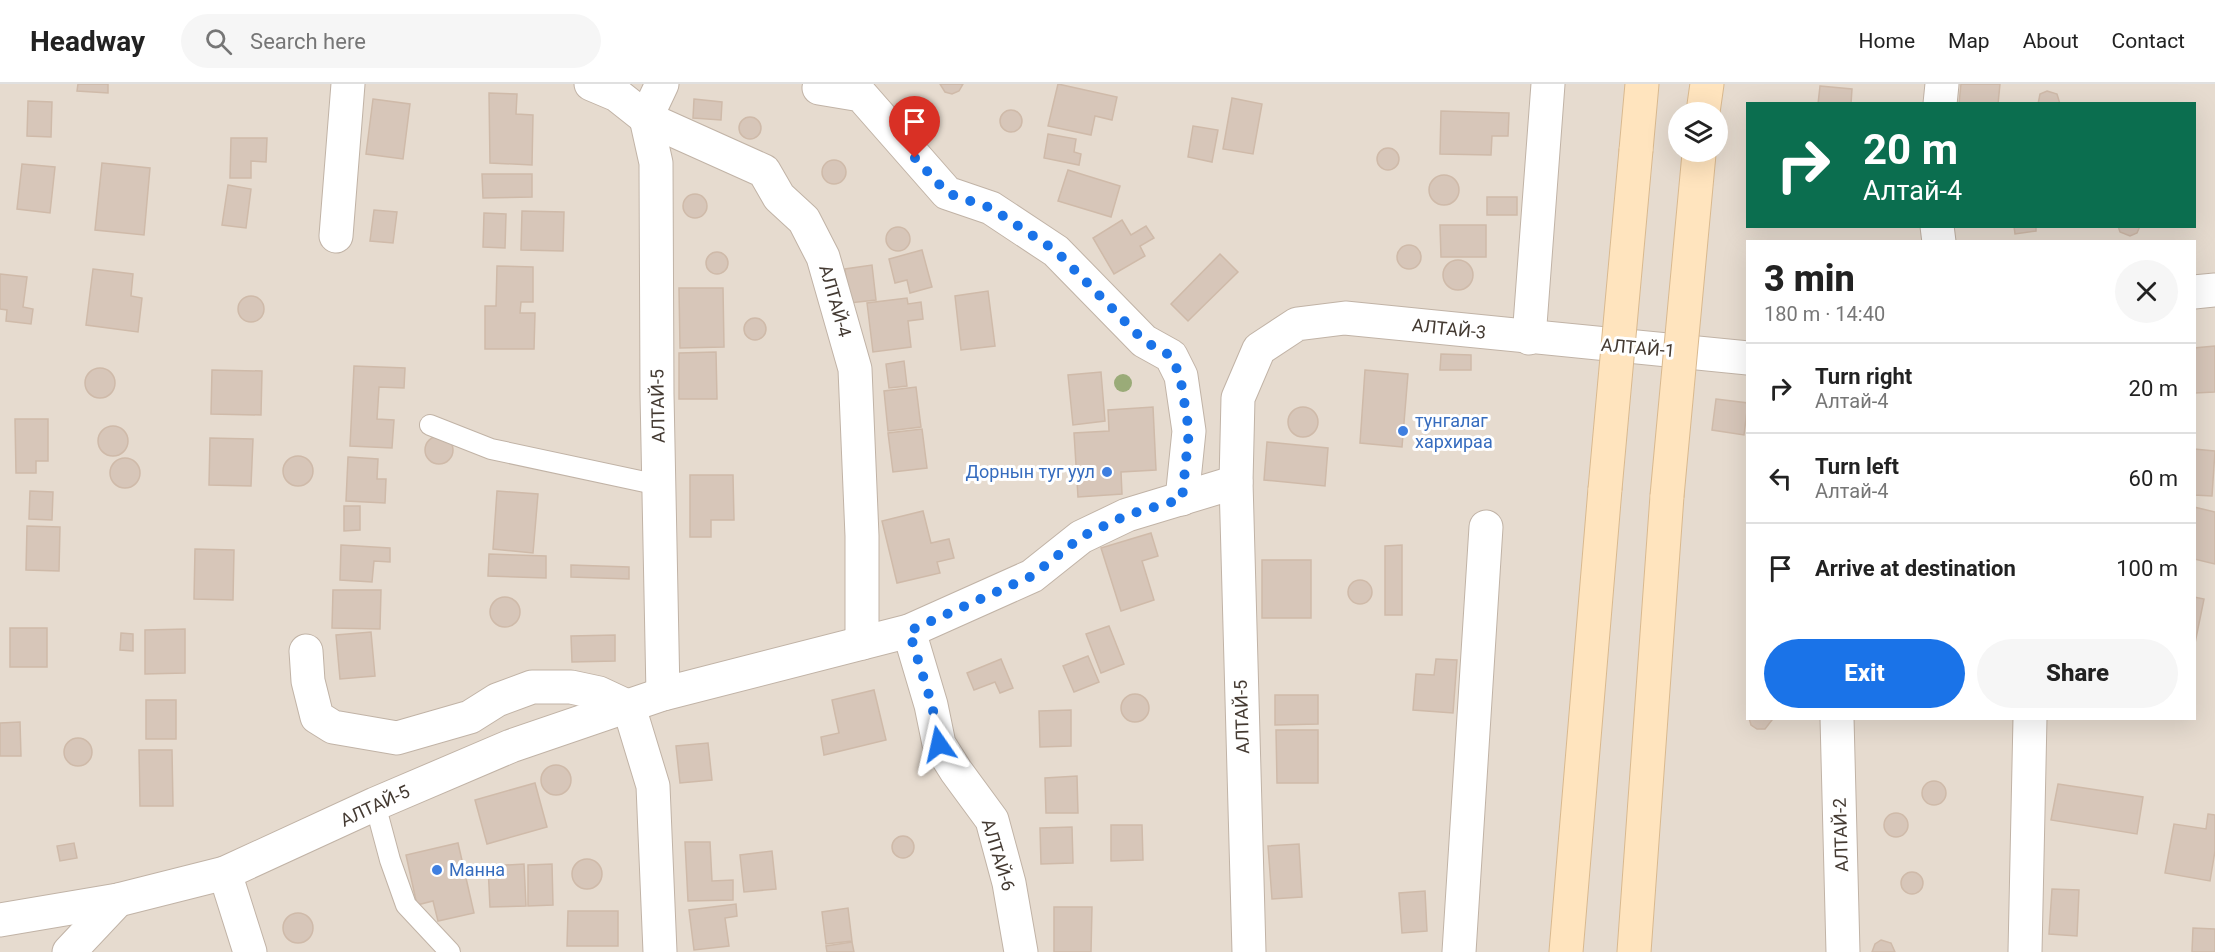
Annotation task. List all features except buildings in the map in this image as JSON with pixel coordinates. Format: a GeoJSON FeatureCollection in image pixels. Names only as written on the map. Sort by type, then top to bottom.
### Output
{"type":"FeatureCollection","features":[{"type":"Feature","properties":{"kind":"main road"},"geometry":{"type":"LineString","coordinates":[[1566,952],[1642,84]]}},
{"type":"Feature","properties":{"kind":"main road"},"geometry":{"type":"LineString","coordinates":[[1705,102],[1707,84]]}},
{"type":"Feature","properties":{"kind":"main road"},"geometry":{"type":"LineString","coordinates":[[1634,952],[1667,496],[1698,162]]}},
{"type":"Feature","properties":{"kind":"street"},"geometry":{"type":"LineString","coordinates":[[336,236],[348,84]]}},
{"type":"Feature","properties":{"kind":"street","name":"АЛТАЙ-4"},"geometry":{"type":"LineString","coordinates":[[591,84],[617,95],[646,118],[764,171],[779,196],[804,220],[823,257],[855,369],[862,536],[862,643]]}},
{"type":"Feature","properties":{"kind":"street"},"geometry":{"type":"LineString","coordinates":[[646,118],[662,84]]}},
{"type":"Feature","properties":{"kind":"street"},"geometry":{"type":"LineString","coordinates":[[1529,338],[1548,84]]}},
{"type":"Feature","properties":{"kind":"street"},"geometry":{"type":"LineString","coordinates":[[1940,102],[1942,84]]}},
{"type":"Feature","properties":{"kind":"street"},"geometry":{"type":"LineString","coordinates":[[819,87],[861,95],[947,193],[991,208],[1056,251],[1144,341],[1171,356],[1180,376],[1189,431],[1182,499]]}},
{"type":"Feature","properties":{"kind":"street","name":"АЛТАЙ-5"},"geometry":{"type":"LineString","coordinates":[[646,118],[656,163],[663,694]]}},
{"type":"Feature","properties":{"kind":"street"},"geometry":{"type":"LineString","coordinates":[[2196,292],[2215,290]]}},
{"type":"Feature","properties":{"kind":"street","name":"АЛТАЙ-3"},"geometry":{"type":"LineString","coordinates":[[1236,482],[1238,398],[1259,349],[1297,324],[1345,318],[1529,338]]}},
{"type":"Feature","properties":{"kind":"street","name":"АЛТАЙ-1"},"geometry":{"type":"LineString","coordinates":[[1529,338],[1746,358]]}},
{"type":"Feature","properties":{"kind":"street"},"geometry":{"type":"LineString","coordinates":[[306,651],[308,681],[317,717],[333,727],[397,738],[470,717],[496,700],[532,687],[571,687],[598,693],[629,707],[663,694],[909,631],[1032,576],[1081,537],[1127,515],[1236,482]]}},
{"type":"Feature","properties":{"kind":"street","name":"АЛТАЙ-5"},"geometry":{"type":"LineString","coordinates":[[1236,482],[1249,952]]}},
{"type":"Feature","properties":{"kind":"street"},"geometry":{"type":"LineString","coordinates":[[1460,952],[1486,527]]}},
{"type":"Feature","properties":{"kind":"street","name":"АЛТАЙ-6"},"geometry":{"type":"LineString","coordinates":[[909,631],[932,705],[939,744],[992,820],[1009,883],[1021,952]]}},
{"type":"Feature","properties":{"kind":"street"},"geometry":{"type":"LineString","coordinates":[[629,707],[653,786],[660,952]]}},
{"type":"Feature","properties":{"kind":"street","name":"АЛТАЙ-5"},"geometry":{"type":"LineString","coordinates":[[0,920],[118,900],[225,873],[375,804],[511,746],[629,707]]}},
{"type":"Feature","properties":{"kind":"street","name":"АЛТАЙ-2"},"geometry":{"type":"LineString","coordinates":[[1838,720],[1843,952]]}},
{"type":"Feature","properties":{"kind":"street"},"geometry":{"type":"LineString","coordinates":[[2025,952],[2030,720]]}},
{"type":"Feature","properties":{"kind":"street"},"geometry":{"type":"LineString","coordinates":[[225,873],[250,952]]}},
{"type":"Feature","properties":{"kind":"street"},"geometry":{"type":"LineString","coordinates":[[69,952],[118,900]]}},
{"type":"Feature","properties":{"kind":"lane"},"geometry":{"type":"LineString","coordinates":[[430,425],[491,449],[659,485]]}},
{"type":"Feature","properties":{"kind":"lane"},"geometry":{"type":"LineString","coordinates":[[375,804],[390,860],[406,905],[450,952]]}},
{"type":"Feature","properties":{"kind":"shaded area"},"geometry":{"type":"Polygon","coordinates":[[[0,84],[2215,84],[2215,952],[0,952],[0,84]]]}},
{"type":"Feature","properties":{"kind":"place","name":"тунгалаг хархираа"},"geometry":{"type":"Point","coordinates":[1403,431]}},
{"type":"Feature","properties":{"kind":"place","name":"Дорнын туг уул"},"geometry":{"type":"Point","coordinates":[1107,472]}},
{"type":"Feature","properties":{"kind":"place","name":"Манна"},"geometry":{"type":"Point","coordinates":[437,870]}},
{"type":"Feature","properties":{"kind":"route"},"geometry":{"type":"LineString","coordinates":[[915,158],[947,193],[991,208],[1056,251],[1105,298],[1144,341],[1171,356],[1180,376],[1189,431],[1182,499],[1127,515],[1081,537],[1032,576],[909,631],[932,705],[939,744]]}}]}
